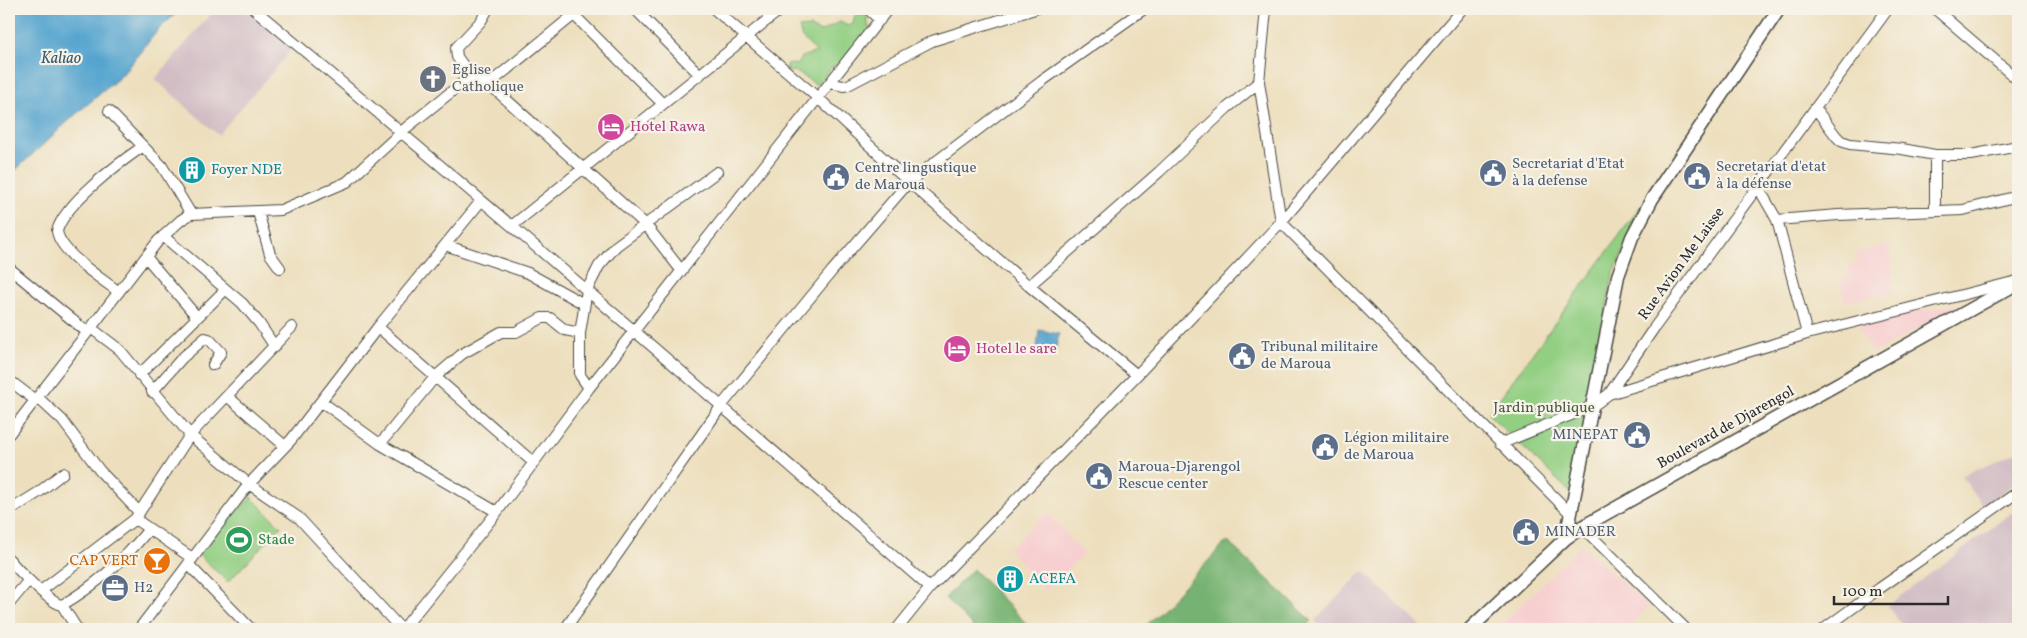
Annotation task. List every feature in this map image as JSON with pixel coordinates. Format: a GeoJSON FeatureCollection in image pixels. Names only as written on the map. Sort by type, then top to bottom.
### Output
{"type":"FeatureCollection","features":[{"type":"Feature","properties":{"kind":"main road"},"geometry":{"type":"LineString","coordinates":[[1566,538],[1618,276],[1632,238],[1652,200],[1779,9]]}},
{"type":"Feature","properties":{"kind":"main road","name":"Boulevard de Djarengol"},"geometry":{"type":"LineString","coordinates":[[1470,629],[1566,538],[1582,527],[2018,282]]}},
{"type":"Feature","properties":{"kind":"street"},"geometry":{"type":"LineString","coordinates":[[254,9],[402,132],[481,201],[513,225],[930,588]]}},
{"type":"Feature","properties":{"kind":"street"},"geometry":{"type":"LineString","coordinates":[[488,9],[481,21],[456,48],[458,57],[471,76],[484,84],[489,84],[645,224],[681,270]]}},
{"type":"Feature","properties":{"kind":"street"},"geometry":{"type":"LineString","coordinates":[[635,9],[700,74]]}},
{"type":"Feature","properties":{"kind":"street"},"geometry":{"type":"LineString","coordinates":[[714,9],[818,98],[909,182],[1028,286],[1138,375]]}},
{"type":"Feature","properties":{"kind":"street"},"geometry":{"type":"LineString","coordinates":[[513,225],[781,9]]}},
{"type":"Feature","properties":{"kind":"street"},"geometry":{"type":"LineString","coordinates":[[868,9],[880,20]]}},
{"type":"Feature","properties":{"kind":"street"},"geometry":{"type":"LineString","coordinates":[[9,268],[89,330],[120,350],[152,392],[190,435],[249,484],[299,518],[402,629],[497,512],[589,388],[888,9]]}},
{"type":"Feature","properties":{"kind":"street"},"geometry":{"type":"LineString","coordinates":[[830,83],[843,86],[848,85],[932,41],[1035,9]]}},
{"type":"Feature","properties":{"kind":"street"},"geometry":{"type":"LineString","coordinates":[[565,629],[722,405],[832,271],[909,182],[1042,81],[1144,9]]}},
{"type":"Feature","properties":{"kind":"street"},"geometry":{"type":"LineString","coordinates":[[1266,9],[1259,82],[1281,222],[1570,513]]}},
{"type":"Feature","properties":{"kind":"street"},"geometry":{"type":"LineString","coordinates":[[897,629],[930,588],[1138,375],[1281,222],[1462,9]]}},
{"type":"Feature","properties":{"kind":"street","name":"Rue Avion Me Laisse"},"geometry":{"type":"LineString","coordinates":[[1609,394],[1654,328],[1888,9]]}},
{"type":"Feature","properties":{"kind":"street"},"geometry":{"type":"LineString","coordinates":[[1935,9],[2018,80]]}},
{"type":"Feature","properties":{"kind":"street"},"geometry":{"type":"LineString","coordinates":[[489,84],[579,11],[663,104]]}},
{"type":"Feature","properties":{"kind":"street"},"geometry":{"type":"LineString","coordinates":[[9,434],[146,257],[163,236],[181,220],[191,214],[281,210],[347,182],[402,132],[471,76]]}},
{"type":"Feature","properties":{"kind":"street"},"geometry":{"type":"LineString","coordinates":[[1028,286],[1158,172],[1227,108],[1259,82]]}},
{"type":"Feature","properties":{"kind":"street"},"geometry":{"type":"LineString","coordinates":[[1815,108],[1841,141],[1850,144],[1902,149],[1935,155],[1972,155],[2018,146]]}},
{"type":"Feature","properties":{"kind":"street"},"geometry":{"type":"LineString","coordinates":[[109,111],[172,180],[191,214]]}},
{"type":"Feature","properties":{"kind":"street"},"geometry":{"type":"LineString","coordinates":[[119,292],[79,261],[60,241],[57,231],[80,198],[115,166],[142,147]]}},
{"type":"Feature","properties":{"kind":"street"},"geometry":{"type":"LineString","coordinates":[[1935,155],[1935,212]]}},
{"type":"Feature","properties":{"kind":"street"},"geometry":{"type":"LineString","coordinates":[[589,388],[580,375],[580,333],[587,290],[599,266],[616,246],[718,172]]}},
{"type":"Feature","properties":{"kind":"street"},"geometry":{"type":"LineString","coordinates":[[1758,187],[1777,220],[1807,334]]}},
{"type":"Feature","properties":{"kind":"street"},"geometry":{"type":"LineString","coordinates":[[1777,220],[1838,215],[1963,210],[2018,196]]}},
{"type":"Feature","properties":{"kind":"street"},"geometry":{"type":"LineString","coordinates":[[139,629],[249,484],[285,446],[322,402],[378,326],[481,201]]}},
{"type":"Feature","properties":{"kind":"street"},"geometry":{"type":"LineString","coordinates":[[258,212],[270,254],[280,268]]}},
{"type":"Feature","properties":{"kind":"street"},"geometry":{"type":"LineString","coordinates":[[163,236],[198,264],[224,290],[242,303],[260,323],[275,346]]}},
{"type":"Feature","properties":{"kind":"street"},"geometry":{"type":"LineString","coordinates":[[445,244],[528,273],[584,304]]}},
{"type":"Feature","properties":{"kind":"street"},"geometry":{"type":"LineString","coordinates":[[146,257],[197,317]]}},
{"type":"Feature","properties":{"kind":"street"},"geometry":{"type":"LineString","coordinates":[[1500,444],[1593,406],[1609,394],[1807,334],[2018,282]]}},
{"type":"Feature","properties":{"kind":"street"},"geometry":{"type":"LineString","coordinates":[[139,375],[224,290]]}},
{"type":"Feature","properties":{"kind":"street"},"geometry":{"type":"LineString","coordinates":[[380,444],[435,377],[462,354],[500,332],[519,331],[542,318],[550,318],[565,330],[580,333]]}},
{"type":"Feature","properties":{"kind":"street"},"geometry":{"type":"LineString","coordinates":[[378,326],[534,463]]}},
{"type":"Feature","properties":{"kind":"street"},"geometry":{"type":"LineString","coordinates":[[42,590],[137,516],[190,435],[292,327]]}},
{"type":"Feature","properties":{"kind":"street"},"geometry":{"type":"LineString","coordinates":[[152,392],[182,358],[205,338],[209,338],[221,352],[213,365]]}},
{"type":"Feature","properties":{"kind":"street"},"geometry":{"type":"LineString","coordinates":[[9,380],[36,398],[62,420],[137,516],[149,529],[190,561],[250,629]]}},
{"type":"Feature","properties":{"kind":"street"},"geometry":{"type":"LineString","coordinates":[[227,396],[285,446]]}},
{"type":"Feature","properties":{"kind":"street"},"geometry":{"type":"LineString","coordinates":[[322,402],[380,444],[497,512]]}},
{"type":"Feature","properties":{"kind":"street"},"geometry":{"type":"LineString","coordinates":[[9,512],[63,473]]}},
{"type":"Feature","properties":{"kind":"street"},"geometry":{"type":"LineString","coordinates":[[1824,629],[2018,492]]}},
{"type":"Feature","properties":{"kind":"street"},"geometry":{"type":"LineString","coordinates":[[1582,527],[1686,629]]}},
{"type":"Feature","properties":{"kind":"street"},"geometry":{"type":"LineString","coordinates":[[62,605],[85,591],[128,554],[149,529]]}},
{"type":"Feature","properties":{"kind":"street"},"geometry":{"type":"LineString","coordinates":[[9,559],[28,582],[42,590],[55,603],[62,605],[77,629]]}},
{"type":"Feature","properties":{"kind":"street"},"geometry":{"type":"LineString","coordinates":[[9,604],[28,582]]}},
{"type":"Feature","properties":{"kind":"shaded area"},"geometry":{"type":"Polygon","coordinates":[[[215,9],[244,9],[292,49],[218,135],[155,79],[215,9]]]}},
{"type":"Feature","properties":{"kind":"shaded area"},"geometry":{"type":"Polygon","coordinates":[[[1889,245],[1893,272],[1892,293],[1844,302],[1841,278],[1850,276],[1848,265],[1858,262],[1857,252],[1889,245]]]}},
{"type":"Feature","properties":{"kind":"shaded area"},"geometry":{"type":"Polygon","coordinates":[[[1961,304],[1872,354],[1858,326],[1925,309],[1961,304]]]}},
{"type":"Feature","properties":{"kind":"shaded area"},"geometry":{"type":"Polygon","coordinates":[[[2018,451],[2018,481],[1983,506],[1961,476],[2018,451]]]}},
{"type":"Feature","properties":{"kind":"shaded area"},"geometry":{"type":"Polygon","coordinates":[[[2018,508],[2018,629],[1905,629],[1887,606],[2018,508]]]}},
{"type":"Feature","properties":{"kind":"shaded area"},"geometry":{"type":"Polygon","coordinates":[[[1047,512],[1084,554],[1045,591],[1009,549],[1047,512]]]}},
{"type":"Feature","properties":{"kind":"shaded area"},"geometry":{"type":"Polygon","coordinates":[[[1581,545],[1649,606],[1627,629],[1497,629],[1581,545]]]}},
{"type":"Feature","properties":{"kind":"shaded area"},"geometry":{"type":"Polygon","coordinates":[[[1363,571],[1424,629],[1324,629],[1315,621],[1363,571]]]}},
{"type":"Feature","properties":{"kind":"green space"},"geometry":{"type":"Polygon","coordinates":[[[866,14],[870,32],[846,62],[832,67],[817,85],[795,71],[787,72],[787,63],[798,65],[801,57],[817,52],[802,38],[799,28],[810,27],[821,32],[840,22],[848,26],[853,24],[855,15],[866,14]]]}},
{"type":"Feature","properties":{"kind":"green space","name":"Jardin publique"},"geometry":{"type":"Polygon","coordinates":[[[1649,195],[1613,275],[1571,493],[1488,414],[1649,195]]]}},
{"type":"Feature","properties":{"kind":"green space","name":"Stade"},"geometry":{"type":"Polygon","coordinates":[[[251,497],[281,527],[228,582],[197,553],[251,497]]]}},
{"type":"Feature","properties":{"kind":"green space"},"geometry":{"type":"Polygon","coordinates":[[[1227,541],[1312,621],[1303,629],[1143,629],[1227,541]]]}},
{"type":"Feature","properties":{"kind":"green space"},"geometry":{"type":"Polygon","coordinates":[[[973,569],[1034,629],[975,629],[945,598],[973,569]]]}},
{"type":"Feature","properties":{"kind":"water","name":"Kaliao"},"geometry":{"type":"Polygon","coordinates":[[[9,9],[181,9],[159,29],[121,76],[75,115],[9,176],[9,9]]]}},
{"type":"Feature","properties":{"kind":"water"},"geometry":{"type":"Polygon","coordinates":[[[1039,330],[1059,334],[1055,352],[1037,348],[1039,330]]]}},
{"type":"Feature","properties":{"kind":"place","name":"Eglise Catholique"},"geometry":{"type":"Point","coordinates":[433,79]}},
{"type":"Feature","properties":{"kind":"place","name":"Hotel Rawa"},"geometry":{"type":"Point","coordinates":[611,127]}},
{"type":"Feature","properties":{"kind":"place","name":"Foyer NDE"},"geometry":{"type":"Point","coordinates":[192,170]}},
{"type":"Feature","properties":{"kind":"place","name":"Secretariat d'Etat à la defense"},"geometry":{"type":"Point","coordinates":[1493,173]}},
{"type":"Feature","properties":{"kind":"place","name":"Secretariat d'etat à la défense"},"geometry":{"type":"Point","coordinates":[1697,176]}},
{"type":"Feature","properties":{"kind":"place","name":"Centre lingustique de Maroua"},"geometry":{"type":"Point","coordinates":[836,177]}},
{"type":"Feature","properties":{"kind":"place","name":"Hotel le sare"},"geometry":{"type":"Point","coordinates":[957,349]}},
{"type":"Feature","properties":{"kind":"place","name":"Tribunal militaire de Maroua"},"geometry":{"type":"Point","coordinates":[1242,356]}},
{"type":"Feature","properties":{"kind":"place","name":"MINEPAT"},"geometry":{"type":"Point","coordinates":[1637,435]}},
{"type":"Feature","properties":{"kind":"place","name":"Légion militaire de Maroua"},"geometry":{"type":"Point","coordinates":[1325,447]}},
{"type":"Feature","properties":{"kind":"place","name":"Maroua-Djarengol Rescue center"},"geometry":{"type":"Point","coordinates":[1099,476]}},
{"type":"Feature","properties":{"kind":"place","name":"MINADER"},"geometry":{"type":"Point","coordinates":[1526,532]}},
{"type":"Feature","properties":{"kind":"place","name":"Stade"},"geometry":{"type":"Point","coordinates":[239,540]}},
{"type":"Feature","properties":{"kind":"place","name":"CAP VERT"},"geometry":{"type":"Point","coordinates":[157,561]}},
{"type":"Feature","properties":{"kind":"place","name":"ACEFA"},"geometry":{"type":"Point","coordinates":[1010,579]}},
{"type":"Feature","properties":{"kind":"place","name":"H2"},"geometry":{"type":"Point","coordinates":[115,588]}}]}
